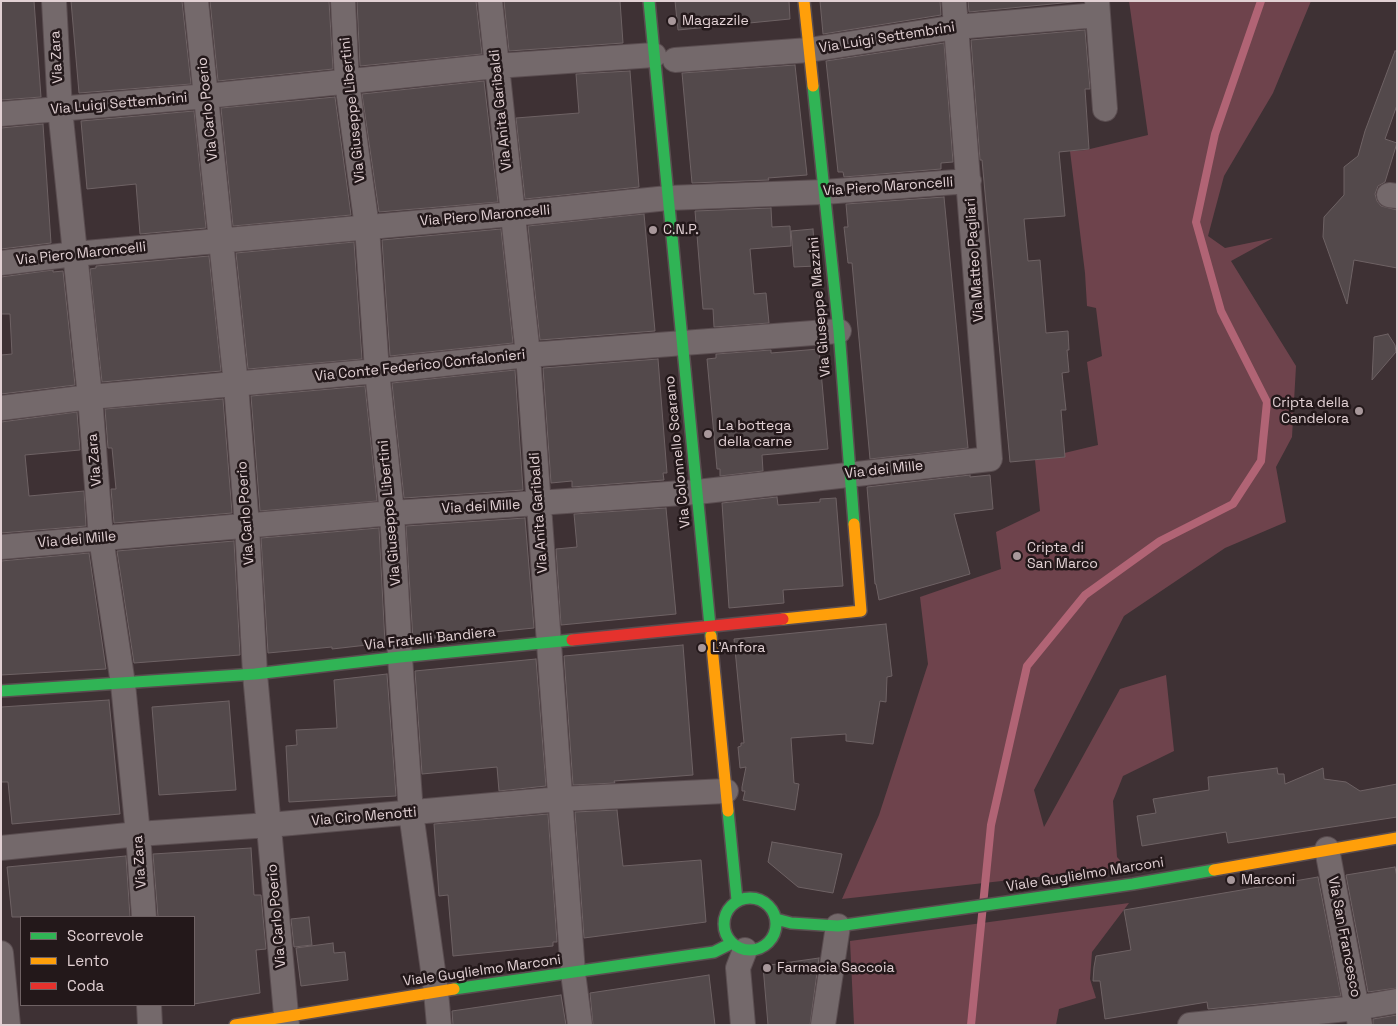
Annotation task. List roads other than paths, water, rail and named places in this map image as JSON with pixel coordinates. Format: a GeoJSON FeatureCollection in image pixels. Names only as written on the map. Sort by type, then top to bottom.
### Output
{"type":"FeatureCollection","features":[{"type":"Feature","properties":{"kind":"street","name":"Via Zara"},"geometry":{"type":"LineString","coordinates":[[54,1],[60,109],[90,397],[101,538],[123,684],[144,916]]}},
{"type":"Feature","properties":{"kind":"street","name":"Via Carlo Poerio"},"geometry":{"type":"LineString","coordinates":[[196,1],[236,385],[247,526],[255,674],[287,1021]]}},
{"type":"Feature","properties":{"kind":"street","name":"Via Giuseppe Libertini"},"geometry":{"type":"LineString","coordinates":[[342,1],[347,82],[367,227],[377,371],[392,513],[411,813],[439,1025]]}},
{"type":"Feature","properties":{"kind":"street","name":"Via Anita Garibaldi"},"geometry":{"type":"LineString","coordinates":[[490,1],[528,355],[573,974],[580,1025]]}},
{"type":"Feature","properties":{"kind":"street","name":"Via Colonnello Scarano"},"geometry":{"type":"LineString","coordinates":[[649,1],[665,57],[668,198],[737,900]]}},
{"type":"Feature","properties":{"kind":"street","name":"Via Giuseppe Mazzini"},"geometry":{"type":"LineString","coordinates":[[804,1],[839,331],[860,610]]}},
{"type":"Feature","properties":{"kind":"street","name":"Via Matteo Pagliari"},"geometry":{"type":"LineString","coordinates":[[954,1],[990,459]]}},
{"type":"Feature","properties":{"kind":"street","name":"Via Luigi Settembrini"},"geometry":{"type":"LineString","coordinates":[[1,114],[207,96],[496,66],[810,50],[956,27],[1098,8]]}},
{"type":"Feature","properties":{"kind":"street"},"geometry":{"type":"LineString","coordinates":[[1098,8],[1105,109]]}},
{"type":"Feature","properties":{"kind":"street","name":"Via Piero Maroncelli"},"geometry":{"type":"LineString","coordinates":[[1,263],[75,254],[668,198],[824,192],[969,181]]}},
{"type":"Feature","properties":{"kind":"street","name":"Via Conte Federico Confalonieri"},"geometry":{"type":"LineString","coordinates":[[1,408],[90,397],[236,385],[528,355],[839,331]]}},
{"type":"Feature","properties":{"kind":"street","name":"Via dei Mille"},"geometry":{"type":"LineString","coordinates":[[1,547],[392,513],[697,492],[990,459]]}},
{"type":"Feature","properties":{"kind":"street","name":"Via Fratelli Bandiera"},"geometry":{"type":"LineString","coordinates":[[1,691],[255,674],[400,657],[860,610]]}},
{"type":"Feature","properties":{"kind":"street","name":"Via Ciro Menotti"},"geometry":{"type":"LineString","coordinates":[[1,848],[138,834],[269,825],[560,799],[726,791]]}},
{"type":"Feature","properties":{"kind":"street","name":"Viale Guglielmo Marconi"},"geometry":{"type":"LineString","coordinates":[[235,1025],[287,1021],[436,992],[573,974],[714,952],[739,946],[762,947],[773,935],[776,919],[790,923],[838,926],[1133,884],[1397,838]]}},
{"type":"Feature","properties":{"kind":"street","name":"Via San Francesco"},"geometry":{"type":"LineString","coordinates":[[1327,849],[1358,1016]]}},
{"type":"Feature","properties":{"kind":"street"},"geometry":{"type":"LineString","coordinates":[[743,1025],[738,968],[739,946],[724,929],[725,912],[737,900],[753,897],[768,904],[776,919]]}},
{"type":"Feature","properties":{"kind":"street"},"geometry":{"type":"LineString","coordinates":[[822,1025],[838,926]]}},
{"type":"Feature","properties":{"kind":"street"},"geometry":{"type":"LineString","coordinates":[[1,953],[8,1025]]}},
{"type":"Feature","properties":{"kind":"street"},"geometry":{"type":"LineString","coordinates":[[1190,1025],[1358,1016],[1397,1001]]}},
{"type":"Feature","properties":{"kind":"street"},"geometry":{"type":"LineString","coordinates":[[149,1006],[150,1025]]}},
{"type":"Feature","properties":{"kind":"waterway"},"geometry":{"type":"LineString","coordinates":[[971,1025],[991,825],[1027,666],[1085,595],[1160,541],[1233,504],[1261,461],[1267,402],[1221,311],[1196,222],[1215,134],[1261,1]]}},
{"type":"Feature","properties":{"kind":"place","name":"Magazzile"},"geometry":{"type":"Point","coordinates":[672,21]}},
{"type":"Feature","properties":{"kind":"place","name":"C.N.P."},"geometry":{"type":"Point","coordinates":[653,230]}},
{"type":"Feature","properties":{"kind":"place","name":"Cripta della Candelora"},"geometry":{"type":"Point","coordinates":[1359,411]}},
{"type":"Feature","properties":{"kind":"place","name":"La bottega della carne"},"geometry":{"type":"Point","coordinates":[708,434]}},
{"type":"Feature","properties":{"kind":"place","name":"Cripta di San Marco"},"geometry":{"type":"Point","coordinates":[1017,556]}},
{"type":"Feature","properties":{"kind":"place","name":"L'Anfora"},"geometry":{"type":"Point","coordinates":[702,648]}},
{"type":"Feature","properties":{"kind":"place","name":"Marconi"},"geometry":{"type":"Point","coordinates":[1231,880]}},
{"type":"Feature","properties":{"kind":"place","name":"Farmacia Saccoia"},"geometry":{"type":"Point","coordinates":[767,968]}}]}
